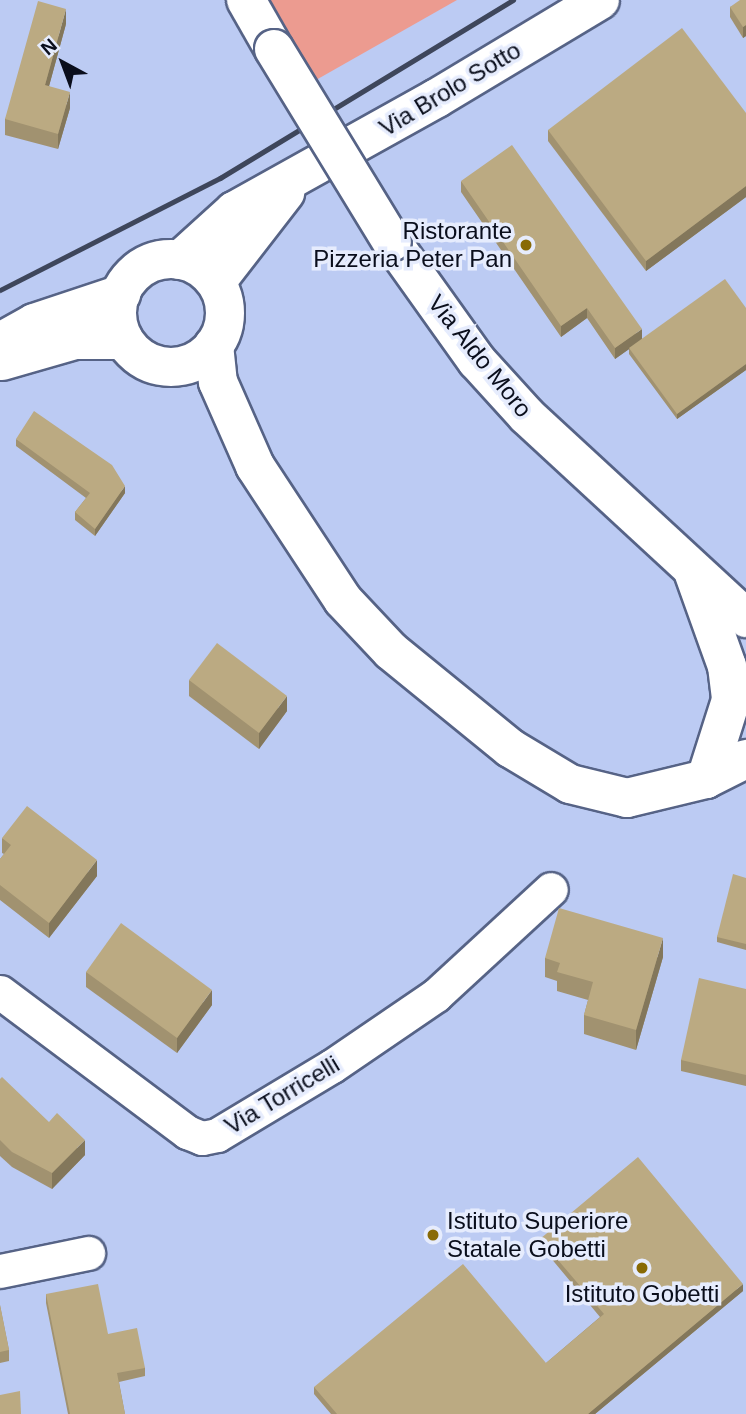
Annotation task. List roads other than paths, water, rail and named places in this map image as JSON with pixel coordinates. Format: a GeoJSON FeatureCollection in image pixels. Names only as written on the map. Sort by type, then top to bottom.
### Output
{"type":"FeatureCollection","features":[{"type":"Feature","properties":{"kind":"main road","name":"Via Aldo Moro"},"geometry":{"type":"LineString","coordinates":[[246,0],[392,242],[470,350],[527,416],[746,618]]}},
{"type":"Feature","properties":{"kind":"main road","name":"Via Brolo Sotto"},"geometry":{"type":"LineString","coordinates":[[180,260],[234,211],[300,176],[600,0]]}},
{"type":"Feature","properties":{"kind":"main road","name":"Via Brolo Sotto"},"geometry":{"type":"LineString","coordinates":[[216,282],[255,227],[300,176]]}},
{"type":"Feature","properties":{"kind":"main road"},"geometry":{"type":"LineString","coordinates":[[255,466],[218,382],[214,345],[225,307],[216,282],[206,272],[180,260],[151,263],[128,281],[121,294],[118,325],[124,340],[141,358],[164,366],[210,411],[255,466],[343,600],[390,651],[510,748],[570,784],[627,799],[706,779],[746,776]]}},
{"type":"Feature","properties":{"kind":"main road"},"geometry":{"type":"LineString","coordinates":[[0,342],[34,323],[121,294]]}},
{"type":"Feature","properties":{"kind":"main road"},"geometry":{"type":"LineString","coordinates":[[0,362],[75,340],[124,340]]}},
{"type":"Feature","properties":{"kind":"main road"},"geometry":{"type":"LineString","coordinates":[[164,366],[192,363],[214,345]]}},
{"type":"Feature","properties":{"kind":"main road","name":"Via Aldo Moro"},"geometry":{"type":"LineString","coordinates":[[692,568],[727,666],[731,700],[706,779]]}},
{"type":"Feature","properties":{"kind":"main road"},"geometry":{"type":"LineString","coordinates":[[706,779],[746,732]]}},
{"type":"Feature","properties":{"kind":"main road"},"geometry":{"type":"LineString","coordinates":[[706,779],[746,759]]}},
{"type":"Feature","properties":{"kind":"street","name":"Via Torricelli"},"geometry":{"type":"LineString","coordinates":[[0,992],[187,1132],[202,1138],[217,1135],[332,1066],[436,995],[551,889]]}},
{"type":"Feature","properties":{"kind":"street"},"geometry":{"type":"LineString","coordinates":[[0,1270],[88,1253]]}},
{"type":"Feature","properties":{"kind":"railway"},"geometry":{"type":"LineString","coordinates":[[0,290],[220,178],[513,0]]}},
{"type":"Feature","properties":{"kind":"place","name":"Ristorante Pizzeria Peter Pan"},"geometry":{"type":"Point","coordinates":[526,245]}},
{"type":"Feature","properties":{"kind":"place","name":"Istituto Superiore Statale Gobetti"},"geometry":{"type":"Point","coordinates":[433,1235]}},
{"type":"Feature","properties":{"kind":"place","name":"Istituto Gobetti"},"geometry":{"type":"Point","coordinates":[642,1268]}}]}
